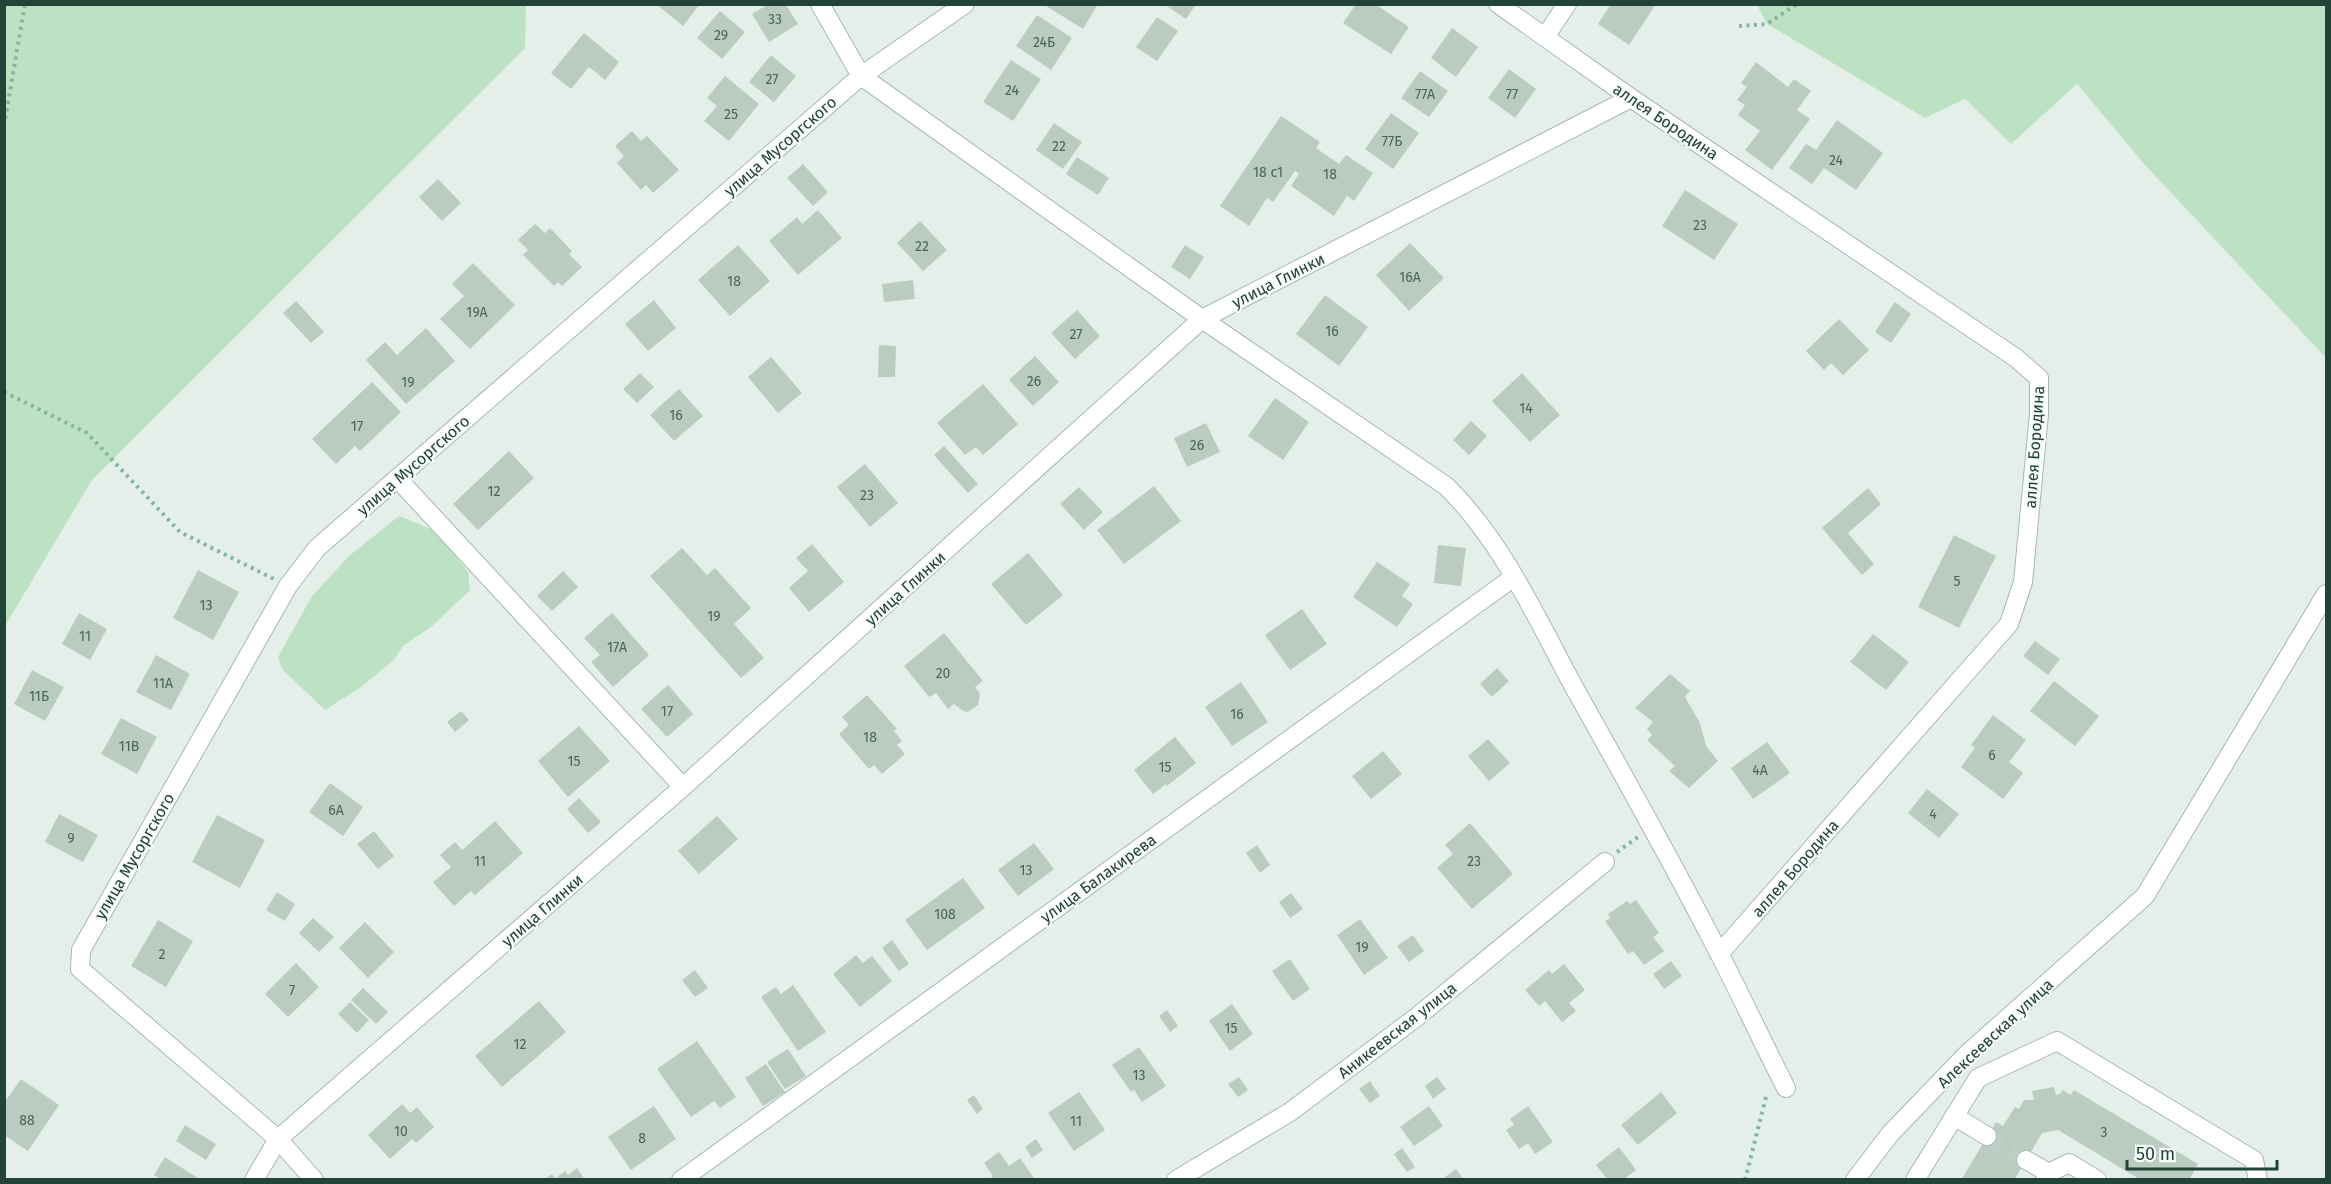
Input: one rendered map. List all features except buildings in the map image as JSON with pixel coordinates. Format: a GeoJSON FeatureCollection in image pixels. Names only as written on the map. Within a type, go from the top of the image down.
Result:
{"type":"FeatureCollection","features":[{"type":"Feature","properties":{"kind":"street"},"geometry":{"type":"LineString","coordinates":[[820,4],[861,76],[1202,319],[1446,486],[1467,506],[1486,531],[1514,577],[1652,827],[1719,954],[1777,1088]]}},
{"type":"Feature","properties":{"kind":"street","name":"улица Мусоргского"},"geometry":{"type":"LineString","coordinates":[[278,1138],[80,969],[81,950],[288,586],[317,548],[861,76],[965,4]]}},
{"type":"Feature","properties":{"kind":"street","name":"аллея Бородина"},"geometry":{"type":"LineString","coordinates":[[1498,4],[1631,98],[2016,358],[2039,378],[2039,414],[2023,582],[2009,624],[1719,954]]}},
{"type":"Feature","properties":{"kind":"street"},"geometry":{"type":"LineString","coordinates":[[1545,37],[1567,4]]}},
{"type":"Feature","properties":{"kind":"street","name":"улица Глинки"},"geometry":{"type":"LineString","coordinates":[[254,1179],[278,1138],[683,787],[1202,319],[1631,98]]}},
{"type":"Feature","properties":{"kind":"street"},"geometry":{"type":"LineString","coordinates":[[397,478],[683,787]]}},
{"type":"Feature","properties":{"kind":"street","name":"улица Балакирева"},"geometry":{"type":"LineString","coordinates":[[681,1179],[1514,577]]}},
{"type":"Feature","properties":{"kind":"street","name":"Алексеевская улица"},"geometry":{"type":"LineString","coordinates":[[1855,1179],[1890,1134],[1968,1054],[2145,896],[2326,594]]}},
{"type":"Feature","properties":{"kind":"street","name":"Аникеевская улица"},"geometry":{"type":"LineString","coordinates":[[1176,1179],[1290,1112],[1418,1016],[1605,862]]}},
{"type":"Feature","properties":{"kind":"street"},"geometry":{"type":"LineString","coordinates":[[1915,1179],[1978,1078],[2057,1041],[2254,1160],[2258,1179]]}},
{"type":"Feature","properties":{"kind":"street"},"geometry":{"type":"LineString","coordinates":[[1954,1116],[1987,1136]]}},
{"type":"Feature","properties":{"kind":"street"},"geometry":{"type":"LineString","coordinates":[[278,1138],[314,1179]]}},
{"type":"Feature","properties":{"kind":"street"},"geometry":{"type":"LineString","coordinates":[[2026,1160],[2047,1176],[2069,1163],[2097,1179]]}},
{"type":"Feature","properties":{"kind":"path"},"geometry":{"type":"LineString","coordinates":[[4,126],[24,4]]}},
{"type":"Feature","properties":{"kind":"path"},"geometry":{"type":"LineString","coordinates":[[1739,26],[1767,24],[1797,4]]}},
{"type":"Feature","properties":{"kind":"path"},"geometry":{"type":"LineString","coordinates":[[4,392],[87,433],[180,532],[288,586]]}},
{"type":"Feature","properties":{"kind":"path"},"geometry":{"type":"LineString","coordinates":[[1605,862],[1652,827]]}},
{"type":"Feature","properties":{"kind":"path"},"geometry":{"type":"LineString","coordinates":[[1745,1179],[1767,1099],[1777,1088]]}},
{"type":"Feature","properties":{"kind":"green space"},"geometry":{"type":"Polygon","coordinates":[[[5,4],[526,5],[525,48],[92,480],[5,626],[5,4]]]}},
{"type":"Feature","properties":{"kind":"green space"},"geometry":{"type":"Polygon","coordinates":[[[1757,5],[2326,5],[2326,358],[2145,165],[2077,84],[2011,144],[1965,99],[1925,118],[1767,24],[1757,5]]]}},
{"type":"Feature","properties":{"kind":"green space"},"geometry":{"type":"Polygon","coordinates":[[[399,516],[436,531],[468,572],[470,590],[432,626],[403,646],[394,660],[361,687],[325,710],[282,669],[278,657],[312,596],[349,556],[399,516]]]}},
{"type":"Feature","properties":{"kind":"tunnel"},"geometry":{"type":"LineString","coordinates":[[1987,1136],[2026,1160]]}}]}
